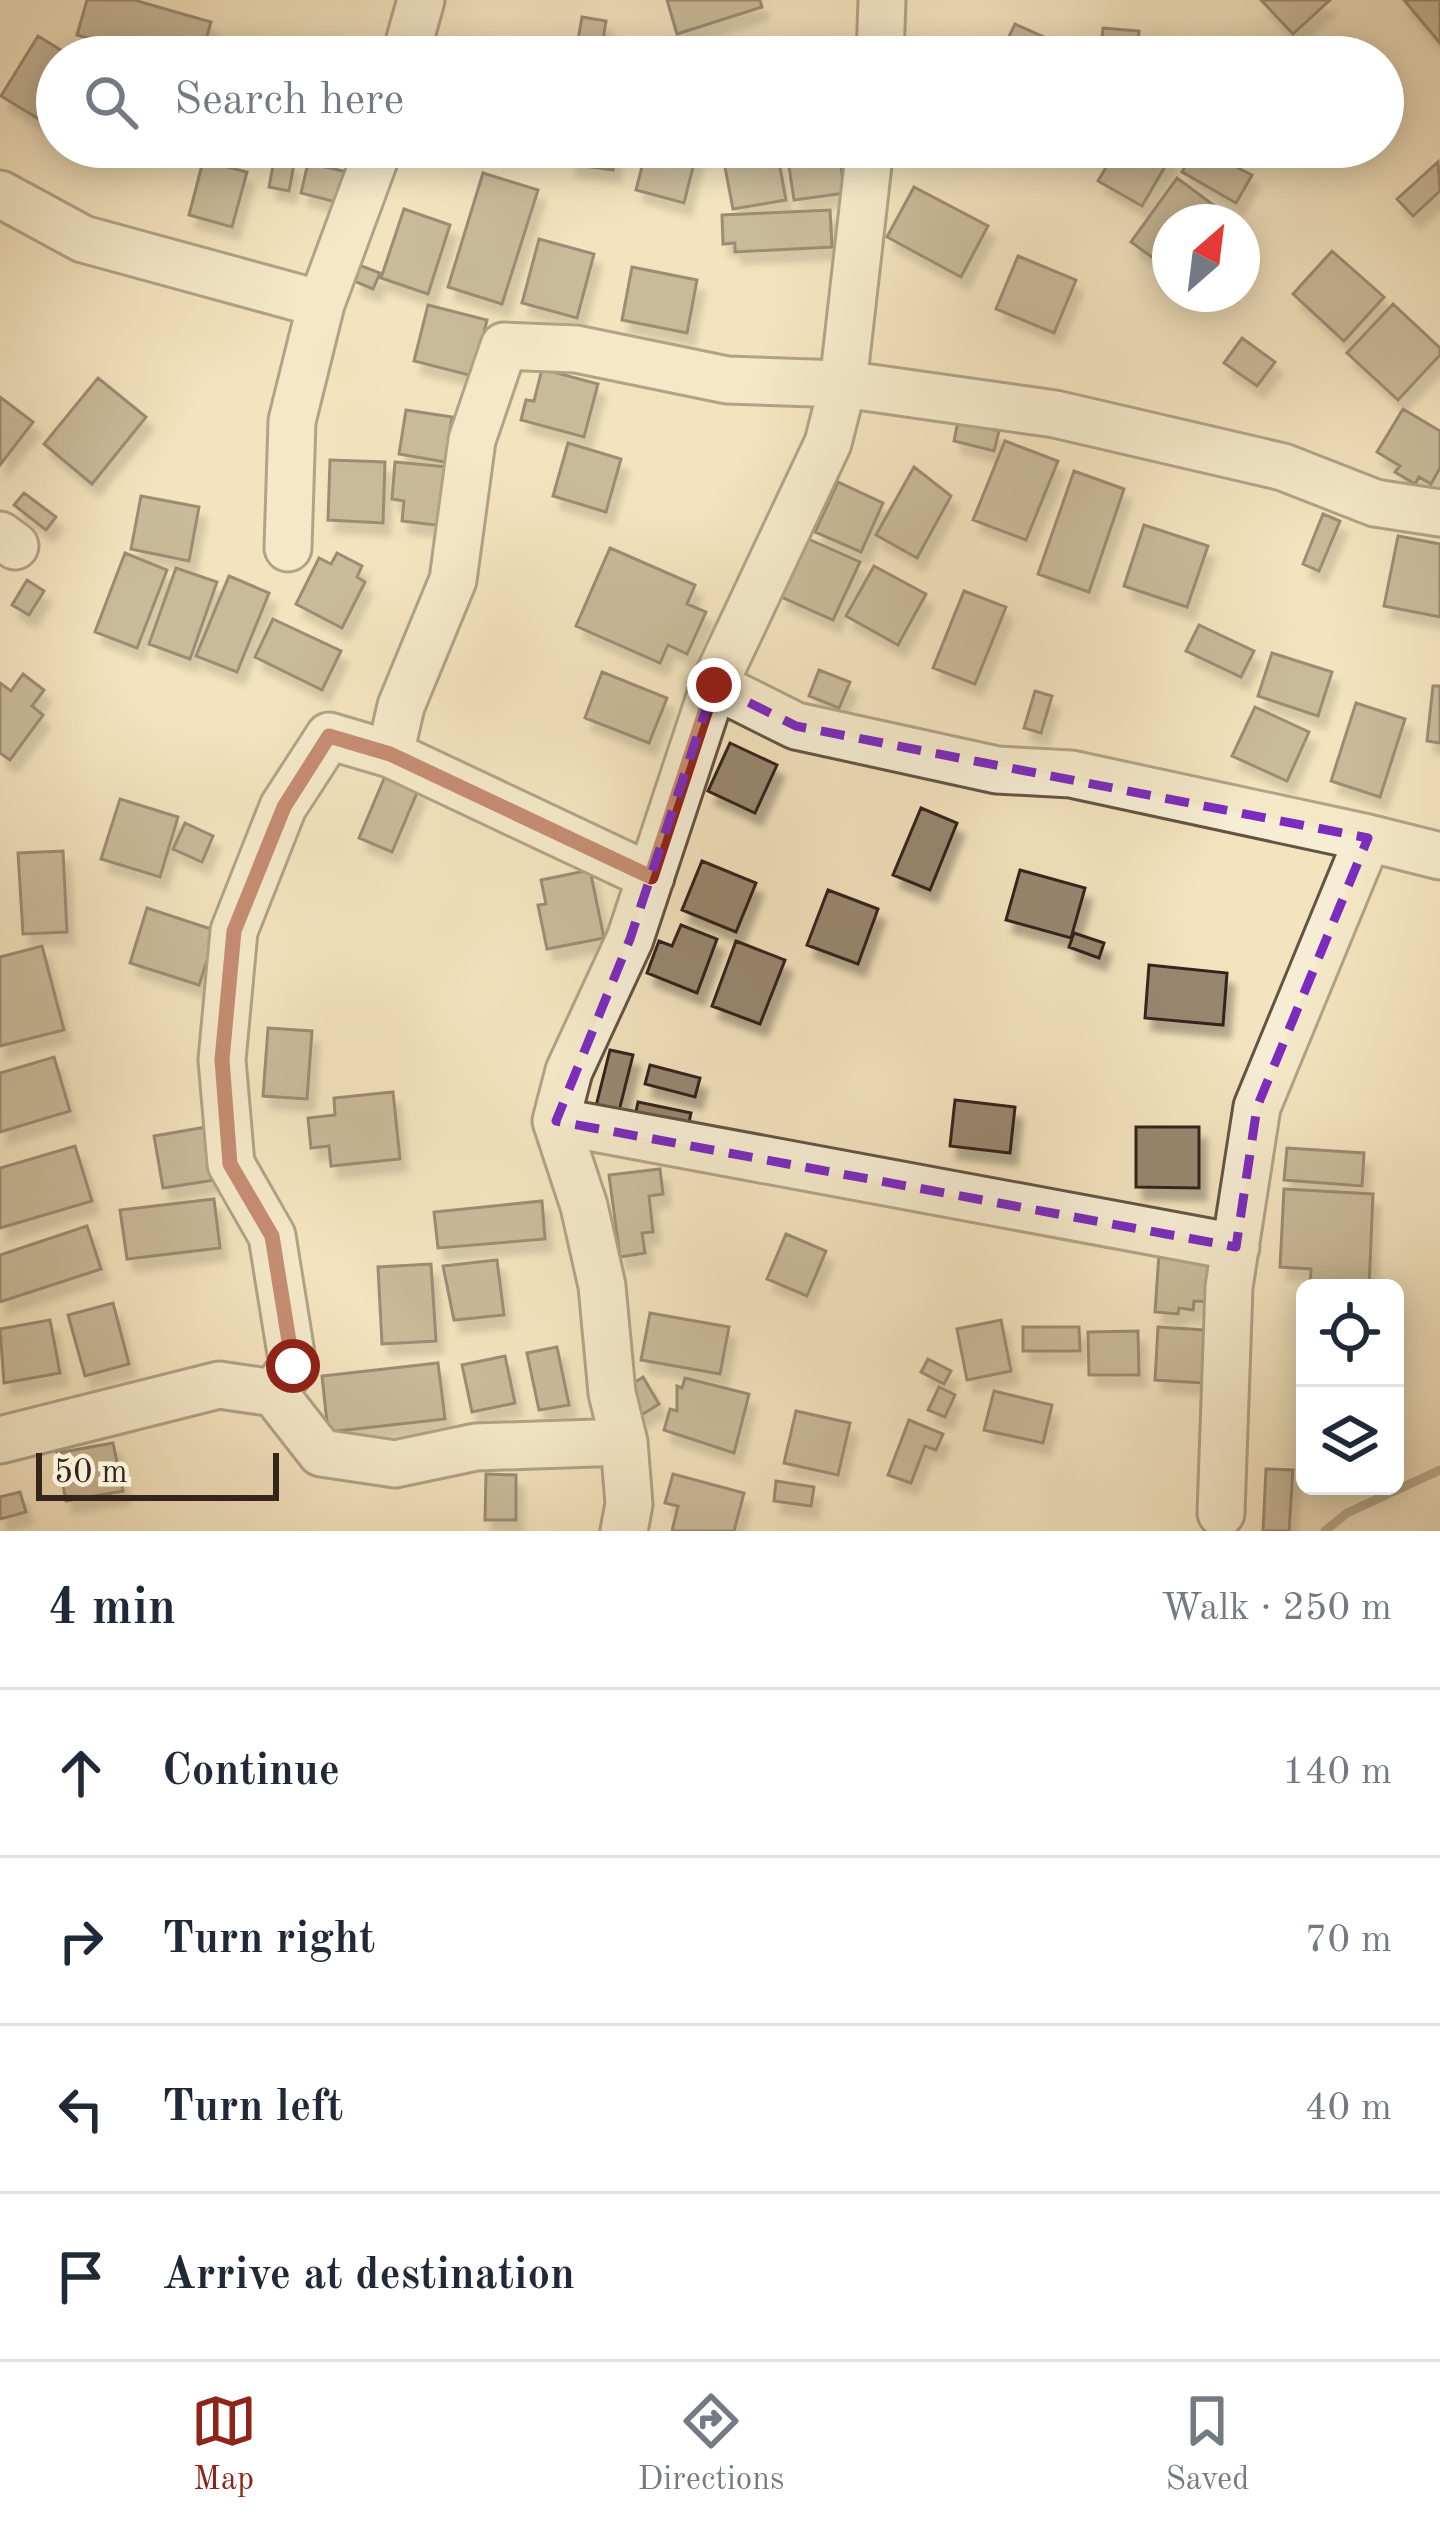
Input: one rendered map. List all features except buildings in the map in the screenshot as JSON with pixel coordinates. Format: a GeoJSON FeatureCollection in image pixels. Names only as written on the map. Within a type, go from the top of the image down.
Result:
{"type":"FeatureCollection","features":[{"type":"Feature","properties":{"kind":"street"},"geometry":{"type":"LineString","coordinates":[[412,36],[421,0]]}},
{"type":"Feature","properties":{"kind":"street"},"geometry":{"type":"LineString","coordinates":[[881,36],[882,0]]}},
{"type":"Feature","properties":{"kind":"street"},"geometry":{"type":"LineString","coordinates":[[288,548],[292,421],[321,304],[371,168]]}},
{"type":"Feature","properties":{"kind":"street"},"geometry":{"type":"LineString","coordinates":[[624,1531],[629,1504],[624,1442],[612,1393],[591,1232],[556,1120],[569,1071],[630,939],[714,685],[828,442],[844,384],[868,168]]}},
{"type":"Feature","properties":{"kind":"street"},"geometry":{"type":"LineString","coordinates":[[0,194],[83,239],[321,304]]}},
{"type":"Feature","properties":{"kind":"street"},"geometry":{"type":"LineString","coordinates":[[390,754],[401,706],[453,580],[472,440],[504,346],[576,349],[728,380],[844,384],[1054,414],[1282,466],[1376,503],[1440,512]]}},
{"type":"Feature","properties":{"kind":"street"},"geometry":{"type":"LineString","coordinates":[[714,685],[796,726],[997,770],[1071,774],[1440,856]]}},
{"type":"Feature","properties":{"kind":"street"},"geometry":{"type":"LineString","coordinates":[[274,1393],[293,1366],[272,1236],[230,1164],[222,1060],[234,931],[284,807],[329,736],[390,754],[651,877]]}},
{"type":"Feature","properties":{"kind":"street"},"geometry":{"type":"LineString","coordinates":[[1221,1513],[1236,1247],[1257,1107],[1368,838]]}},
{"type":"Feature","properties":{"kind":"street"},"geometry":{"type":"LineString","coordinates":[[556,1120],[1236,1247]]}},
{"type":"Feature","properties":{"kind":"street"},"geometry":{"type":"LineString","coordinates":[[0,1440],[219,1384],[274,1393],[321,1454],[395,1464],[476,1447],[624,1442]]}},
{"type":"Feature","properties":{"kind":"highlighted area"},"geometry":{"type":"Polygon","coordinates":[[[714,685],[796,726],[1368,838],[1257,1107],[1236,1247],[556,1121],[630,939],[714,685]]]}},
{"type":"Feature","properties":{"kind":"waterway"},"geometry":{"type":"LineString","coordinates":[[1325,1531],[1347,1513],[1440,1470]]}},
{"type":"Feature","properties":{"kind":"route"},"geometry":{"type":"LineString","coordinates":[[293,1366],[272,1236],[230,1164],[222,1060],[234,931],[284,807],[329,736],[390,754],[651,877],[714,685]]}}]}
